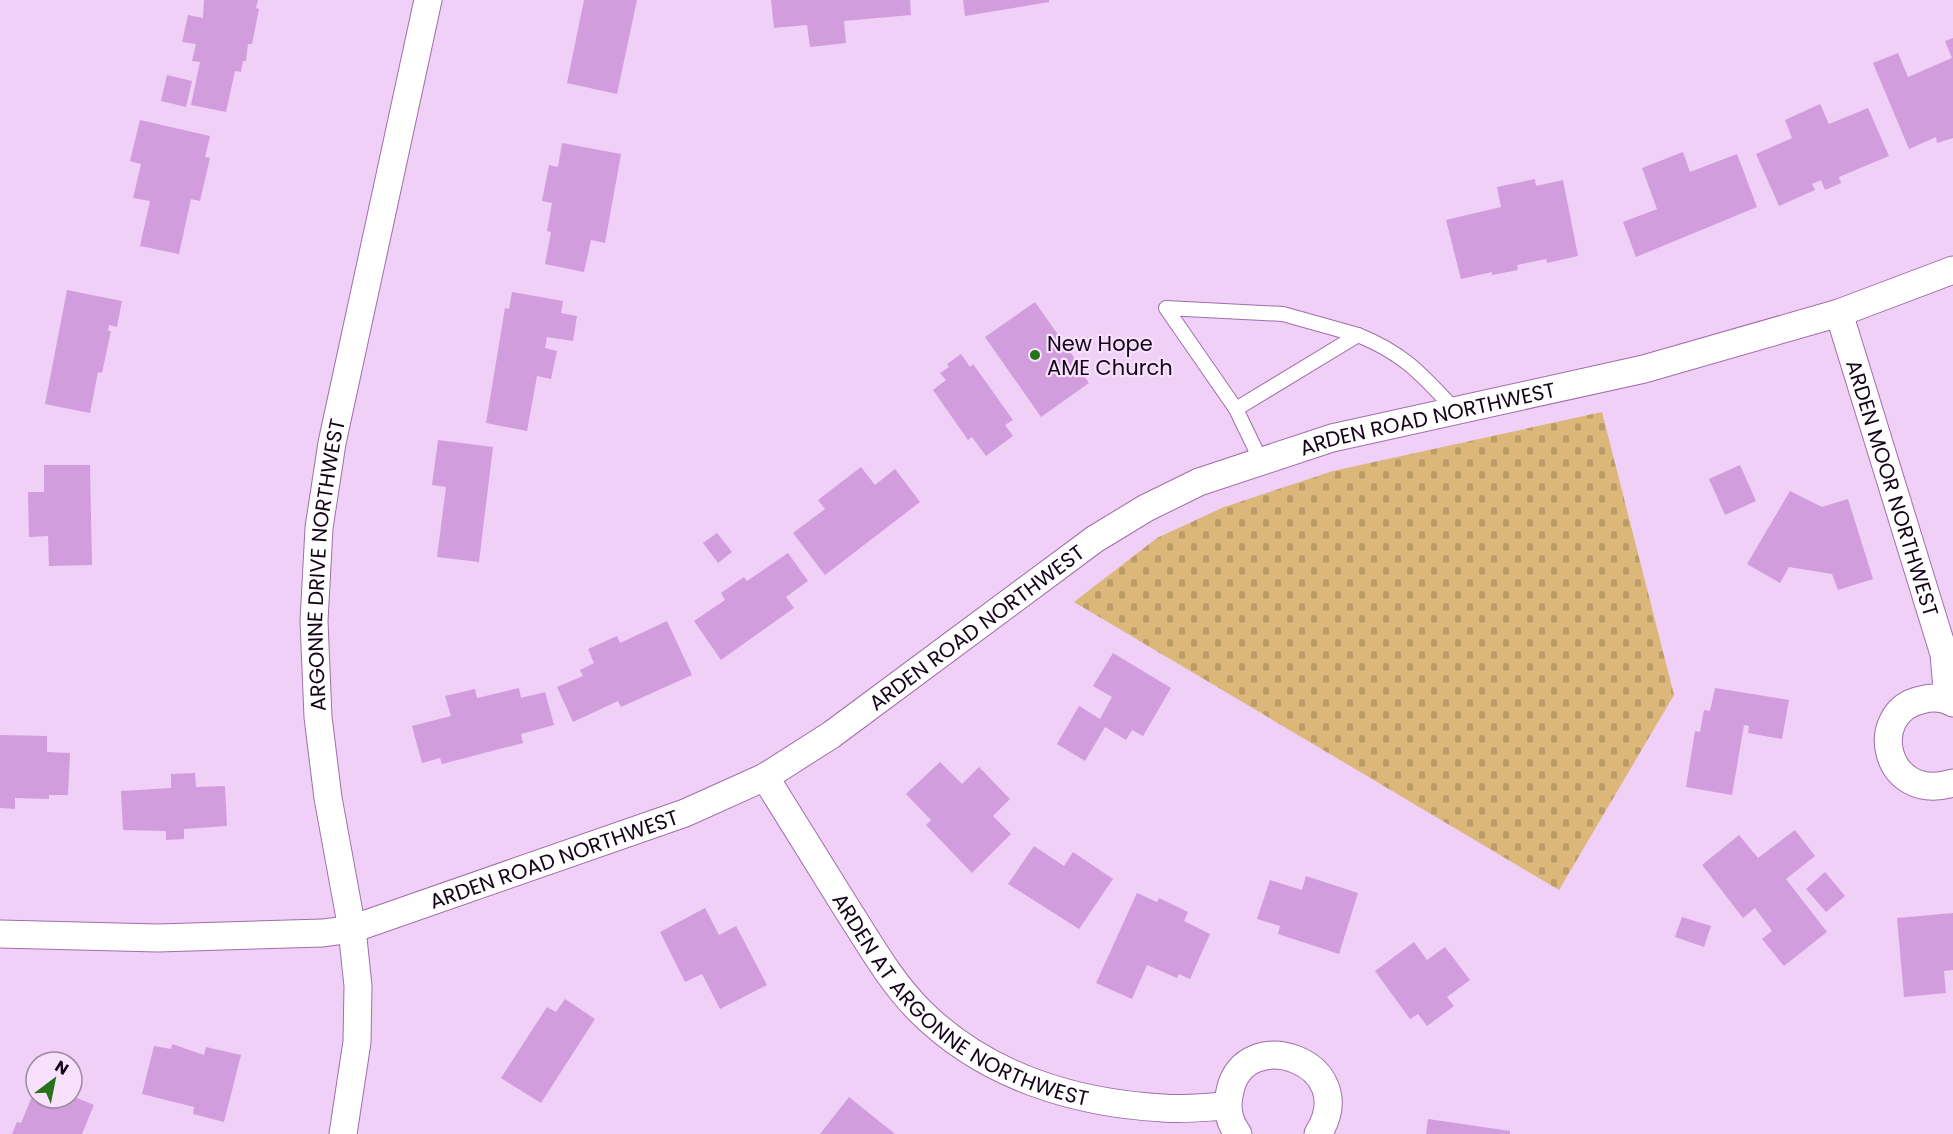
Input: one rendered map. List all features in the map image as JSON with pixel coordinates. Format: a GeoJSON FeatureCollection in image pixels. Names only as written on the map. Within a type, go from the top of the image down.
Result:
{"type":"FeatureCollection","features":[{"type":"Feature","properties":{"kind":"street","name":"ARGONNE DRIVE NORTHWEST"},"geometry":{"type":"LineString","coordinates":[[343,1134],[357,1042],[358,986],[352,929],[327,798],[318,717],[314,621],[320,528],[332,443],[428,0]]}},
{"type":"Feature","properties":{"kind":"street","name":"ARDEN ROAD NORTHWEST"},"geometry":{"type":"LineString","coordinates":[[0,934],[158,938],[323,933],[352,929],[685,813],[765,777],[831,735],[1095,539],[1146,508],[1199,482],[1332,438],[1644,369],[1839,313],[1953,270]]}},
{"type":"Feature","properties":{"kind":"street","name":"ARDEN MOOR NORTHWEST"},"geometry":{"type":"LineString","coordinates":[[1839,313],[1944,654],[1951,701],[1931,697],[1914,701],[1900,712],[1891,727],[1888,745],[1892,761],[1902,776],[1918,785],[1935,788],[1953,783]]}},
{"type":"Feature","properties":{"kind":"street","name":"ARDEN AT ARGONNE NORTHWEST"},"geometry":{"type":"LineString","coordinates":[[765,777],[888,974],[920,1011],[952,1039],[1003,1071],[1059,1092],[1096,1100],[1165,1108],[1227,1106]]}},
{"type":"Feature","properties":{"kind":"street"},"geometry":{"type":"LineString","coordinates":[[1238,1134],[1232,1125],[1227,1106],[1230,1086],[1241,1069],[1257,1058],[1277,1054],[1296,1058],[1313,1068],[1324,1084],[1329,1104],[1325,1123],[1318,1134]]}},
{"type":"Feature","properties":{"kind":"lane"},"geometry":{"type":"LineString","coordinates":[[1261,461],[1236,409],[1166,308],[1283,315],[1358,335],[1380,344],[1412,364],[1455,410]]}},
{"type":"Feature","properties":{"kind":"lane"},"geometry":{"type":"LineString","coordinates":[[1236,409],[1358,335]]}},
{"type":"Feature","properties":{"kind":"green space"},"geometry":{"type":"Polygon","coordinates":[[[1602,412],[1674,695],[1559,890],[1074,602],[1157,538],[1224,507],[1333,471],[1602,412]]]}},
{"type":"Feature","properties":{"kind":"building"},"geometry":{"type":"Polygon","coordinates":[[[204,0],[258,0],[256,8],[259,9],[252,44],[248,44],[246,61],[243,61],[241,72],[235,71],[226,112],[191,105],[200,62],[192,61],[196,44],[182,42],[188,15],[203,18],[204,0]]]}},
{"type":"Feature","properties":{"kind":"building"},"geometry":{"type":"Polygon","coordinates":[[[584,0],[637,0],[617,94],[567,83],[584,0]]]}},
{"type":"Feature","properties":{"kind":"building"},"geometry":{"type":"Polygon","coordinates":[[[771,0],[910,0],[911,15],[844,21],[846,43],[810,47],[807,25],[774,28],[771,0]]]}},
{"type":"Feature","properties":{"kind":"building"},"geometry":{"type":"Polygon","coordinates":[[[963,0],[1049,0],[1049,2],[965,16],[963,0]]]}},
{"type":"Feature","properties":{"kind":"building"},"geometry":{"type":"Polygon","coordinates":[[[1953,38],[1953,138],[1937,143],[1936,137],[1909,149],[1873,63],[1898,53],[1908,77],[1952,58],[1945,41],[1953,38]]]}},
{"type":"Feature","properties":{"kind":"building"},"geometry":{"type":"Polygon","coordinates":[[[167,75],[192,81],[186,107],[161,101],[167,75]]]}},
{"type":"Feature","properties":{"kind":"building"},"geometry":{"type":"Polygon","coordinates":[[[1820,104],[1829,124],[1868,108],[1889,156],[1839,177],[1841,183],[1825,190],[1821,180],[1812,184],[1815,190],[1779,206],[1756,154],[1792,138],[1785,120],[1820,104]]]}},
{"type":"Feature","properties":{"kind":"building"},"geometry":{"type":"Polygon","coordinates":[[[140,120],[210,136],[205,157],[210,158],[200,201],[191,199],[179,254],[140,246],[150,201],[133,198],[141,164],[130,161],[140,120]]]}},
{"type":"Feature","properties":{"kind":"building"},"geometry":{"type":"Polygon","coordinates":[[[562,143],[621,154],[605,243],[591,240],[584,272],[545,264],[551,232],[547,231],[552,203],[542,201],[549,165],[558,167],[562,143]]]}},
{"type":"Feature","properties":{"kind":"building"},"geometry":{"type":"Polygon","coordinates":[[[1683,152],[1690,172],[1737,154],[1757,207],[1636,257],[1623,222],[1657,209],[1642,168],[1683,152]]]}},
{"type":"Feature","properties":{"kind":"building"},"geometry":{"type":"Polygon","coordinates":[[[1535,179],[1536,186],[1563,180],[1578,256],[1547,263],[1546,259],[1517,265],[1518,270],[1492,275],[1492,272],[1461,279],[1446,220],[1501,207],[1497,187],[1535,179]]]}},
{"type":"Feature","properties":{"kind":"building"},"geometry":{"type":"Polygon","coordinates":[[[67,290],[122,301],[117,327],[109,325],[108,331],[111,331],[102,373],[98,372],[90,413],[45,404],[67,290]]]}},
{"type":"Feature","properties":{"kind":"building"},"geometry":{"type":"Polygon","coordinates":[[[512,292],[563,301],[561,313],[577,316],[573,341],[547,337],[545,348],[557,351],[551,379],[537,376],[527,431],[486,423],[505,308],[509,309],[512,292]]]}},
{"type":"Feature","properties":{"kind":"building","name":"New Hope AME Church"},"geometry":{"type":"Polygon","coordinates":[[[1035,302],[1085,373],[1083,375],[1089,383],[1041,417],[985,337],[1035,302]]]}},
{"type":"Feature","properties":{"kind":"building"},"geometry":{"type":"Polygon","coordinates":[[[961,354],[970,367],[973,364],[1013,420],[1005,425],[1013,436],[986,456],[972,437],[968,440],[933,390],[946,380],[940,373],[949,367],[947,364],[961,354]]]}},
{"type":"Feature","properties":{"kind":"building"},"geometry":{"type":"Polygon","coordinates":[[[438,440],[493,447],[479,562],[437,557],[446,487],[432,485],[438,440]]]}},
{"type":"Feature","properties":{"kind":"building"},"geometry":{"type":"Polygon","coordinates":[[[44,465],[90,465],[92,565],[49,566],[48,536],[29,537],[28,492],[44,492],[44,465]]]}},
{"type":"Feature","properties":{"kind":"building"},"geometry":{"type":"Polygon","coordinates":[[[1740,465],[1756,501],[1725,515],[1709,479],[1740,465]]]}},
{"type":"Feature","properties":{"kind":"building"},"geometry":{"type":"Polygon","coordinates":[[[861,467],[875,485],[895,469],[920,502],[825,575],[793,533],[825,509],[818,500],[861,467]]]}},
{"type":"Feature","properties":{"kind":"building"},"geometry":{"type":"Polygon","coordinates":[[[1790,491],[1822,507],[1848,499],[1873,579],[1838,590],[1832,574],[1789,567],[1780,583],[1747,564],[1790,491]]]}},
{"type":"Feature","properties":{"kind":"building"},"geometry":{"type":"Polygon","coordinates":[[[717,533],[732,552],[718,563],[703,543],[717,533]]]}},
{"type":"Feature","properties":{"kind":"building"},"geometry":{"type":"Polygon","coordinates":[[[788,553],[808,581],[786,597],[794,608],[721,660],[694,621],[725,600],[721,593],[744,577],[747,581],[788,553]]]}},
{"type":"Feature","properties":{"kind":"building"},"geometry":{"type":"Polygon","coordinates":[[[667,621],[692,675],[621,707],[618,701],[573,722],[557,687],[583,676],[580,670],[594,663],[588,649],[617,636],[620,643],[667,621]]]}},
{"type":"Feature","properties":{"kind":"building"},"geometry":{"type":"Polygon","coordinates":[[[1113,653],[1171,688],[1143,736],[1132,730],[1126,740],[1105,727],[1085,761],[1057,744],[1079,706],[1100,719],[1112,697],[1093,686],[1113,653]]]}},
{"type":"Feature","properties":{"kind":"building"},"geometry":{"type":"Polygon","coordinates":[[[519,688],[521,698],[545,692],[554,725],[521,734],[523,743],[442,764],[440,758],[422,763],[412,726],[451,716],[445,696],[475,689],[477,698],[519,688]]]}},
{"type":"Feature","properties":{"kind":"building"},"geometry":{"type":"Polygon","coordinates":[[[1715,688],[1789,700],[1782,739],[1748,733],[1749,726],[1744,725],[1732,795],[1686,787],[1695,731],[1700,732],[1704,710],[1710,711],[1715,688]]]}},
{"type":"Feature","properties":{"kind":"building"},"geometry":{"type":"Polygon","coordinates":[[[0,735],[47,736],[47,752],[70,753],[68,795],[49,795],[49,799],[15,798],[15,809],[0,808],[0,735]]]}},
{"type":"Feature","properties":{"kind":"building"},"geometry":{"type":"Polygon","coordinates":[[[940,762],[962,784],[979,767],[1010,799],[993,816],[1011,834],[972,873],[926,825],[931,820],[906,794],[940,762]]]}},
{"type":"Feature","properties":{"kind":"building"},"geometry":{"type":"Polygon","coordinates":[[[195,773],[196,787],[225,786],[227,826],[184,829],[184,839],[166,840],[166,831],[123,830],[121,791],[171,788],[171,774],[195,773]]]}},
{"type":"Feature","properties":{"kind":"building"},"geometry":{"type":"Polygon","coordinates":[[[1795,830],[1815,856],[1786,879],[1827,932],[1784,966],[1762,939],[1772,931],[1755,908],[1743,918],[1702,865],[1739,835],[1758,858],[1795,830]]]}},
{"type":"Feature","properties":{"kind":"building"},"geometry":{"type":"Polygon","coordinates":[[[1034,846],[1064,866],[1073,852],[1113,879],[1079,929],[1008,884],[1034,846]]]}},
{"type":"Feature","properties":{"kind":"building"},"geometry":{"type":"Polygon","coordinates":[[[1825,872],[1845,896],[1826,912],[1806,889],[1825,872]]]}},
{"type":"Feature","properties":{"kind":"building"},"geometry":{"type":"Polygon","coordinates":[[[1306,876],[1358,893],[1339,954],[1278,934],[1280,926],[1257,919],[1270,880],[1302,890],[1306,876]]]}},
{"type":"Feature","properties":{"kind":"building"},"geometry":{"type":"Polygon","coordinates":[[[1137,893],[1157,902],[1159,898],[1188,912],[1184,921],[1210,934],[1190,979],[1179,974],[1177,978],[1147,965],[1132,999],[1096,983],[1137,893]]]}},
{"type":"Feature","properties":{"kind":"building"},"geometry":{"type":"Polygon","coordinates":[[[705,908],[719,935],[736,926],[767,985],[720,1009],[702,974],[685,982],[660,932],[705,908]]]}},
{"type":"Feature","properties":{"kind":"building"},"geometry":{"type":"Polygon","coordinates":[[[1953,913],[1953,970],[1944,971],[1946,993],[1904,997],[1897,918],[1953,913]]]}},
{"type":"Feature","properties":{"kind":"building"},"geometry":{"type":"Polygon","coordinates":[[[1682,917],[1711,926],[1704,947],[1675,937],[1682,917]]]}},
{"type":"Feature","properties":{"kind":"building"},"geometry":{"type":"Polygon","coordinates":[[[1414,942],[1427,960],[1445,947],[1470,980],[1447,997],[1454,1006],[1427,1026],[1418,1014],[1410,1019],[1375,971],[1414,942]]]}},
{"type":"Feature","properties":{"kind":"building"},"geometry":{"type":"Polygon","coordinates":[[[565,999],[595,1019],[541,1103],[501,1078],[547,1007],[556,1012],[565,999]]]}},
{"type":"Feature","properties":{"kind":"building"},"geometry":{"type":"Polygon","coordinates":[[[172,1044],[204,1055],[206,1047],[241,1055],[224,1122],[193,1114],[194,1107],[142,1094],[154,1046],[171,1049],[172,1044]]]}},
{"type":"Feature","properties":{"kind":"building"},"geometry":{"type":"Polygon","coordinates":[[[849,1097],[895,1134],[820,1134],[849,1097]]]}},
{"type":"Feature","properties":{"kind":"building"},"geometry":{"type":"Polygon","coordinates":[[[84,1101],[94,1105],[82,1134],[12,1134],[17,1122],[21,1123],[26,1110],[84,1110],[84,1101]]]}},
{"type":"Feature","properties":{"kind":"building"},"geometry":{"type":"Polygon","coordinates":[[[1428,1119],[1510,1131],[1510,1134],[1426,1134],[1428,1119]]]}},
{"type":"Feature","properties":{"kind":"place","name":"New Hope AME Church"},"geometry":{"type":"Point","coordinates":[1035,355]}}]}
